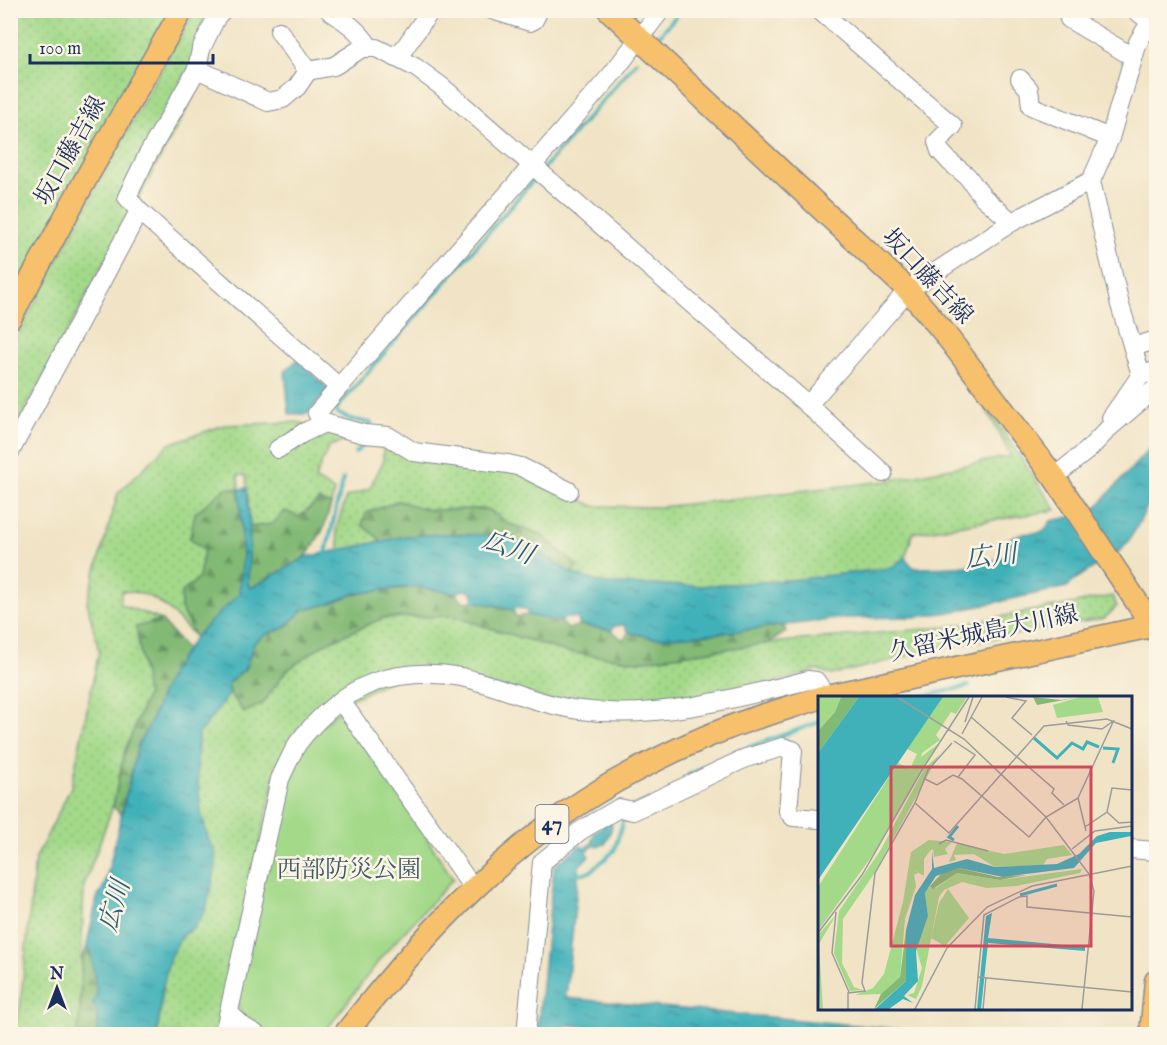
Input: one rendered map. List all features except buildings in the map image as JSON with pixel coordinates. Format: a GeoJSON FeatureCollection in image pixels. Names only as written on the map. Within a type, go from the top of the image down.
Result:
{"type":"FeatureCollection","features":[{"type":"Feature","properties":{"kind":"main road","name":"坂口藤吉線"},"geometry":{"type":"LineString","coordinates":[[10,318],[182,10]]}},
{"type":"Feature","properties":{"kind":"main road","name":"坂口藤吉線"},"geometry":{"type":"LineString","coordinates":[[609,10],[908,290],[942,330],[1056,480],[1140,607],[1156,627]]}},
{"type":"Feature","properties":{"kind":"main road","name":"久留米城島大川線"},"geometry":{"type":"LineString","coordinates":[[827,696],[1156,627]]}},
{"type":"Feature","properties":{"kind":"main road","name":"久留米城島大川線"},"geometry":{"type":"LineString","coordinates":[[345,1035],[387,981],[472,888],[563,815],[628,774],[728,728],[818,698]]}},
{"type":"Feature","properties":{"kind":"main road"},"geometry":{"type":"LineString","coordinates":[[1151,1035],[1156,981]]}},
{"type":"Feature","properties":{"kind":"street"},"geometry":{"type":"LineString","coordinates":[[223,10],[217,16],[201,49],[197,69],[147,156],[127,197],[139,211],[339,387]]}},
{"type":"Feature","properties":{"kind":"street"},"geometry":{"type":"LineString","coordinates":[[329,10],[356,31],[370,48]]}},
{"type":"Feature","properties":{"kind":"street"},"geometry":{"type":"LineString","coordinates":[[393,56],[403,50],[431,10]]}},
{"type":"Feature","properties":{"kind":"street"},"geometry":{"type":"LineString","coordinates":[[492,10],[530,22],[534,20],[539,10]]}},
{"type":"Feature","properties":{"kind":"street"},"geometry":{"type":"LineString","coordinates":[[324,423],[317,413],[538,170],[661,10]]}},
{"type":"Feature","properties":{"kind":"street"},"geometry":{"type":"LineString","coordinates":[[819,10],[953,126],[937,142],[940,151],[967,176],[983,197],[1012,222]]}},
{"type":"Feature","properties":{"kind":"street"},"geometry":{"type":"LineString","coordinates":[[1109,428],[1112,414],[1149,373],[1133,347],[1120,305],[1092,181],[1110,138],[1147,15]]}},
{"type":"Feature","properties":{"kind":"street"},"geometry":{"type":"LineString","coordinates":[[1069,19],[1133,57]]}},
{"type":"Feature","properties":{"kind":"street"},"geometry":{"type":"LineString","coordinates":[[279,31],[308,70]]}},
{"type":"Feature","properties":{"kind":"street"},"geometry":{"type":"LineString","coordinates":[[197,69],[268,102],[283,99],[297,87],[308,70],[334,66],[362,48],[376,48],[415,66],[436,81],[883,472]]}},
{"type":"Feature","properties":{"kind":"street"},"geometry":{"type":"LineString","coordinates":[[1020,79],[1029,89],[1031,106],[1110,138]]}},
{"type":"Feature","properties":{"kind":"street"},"geometry":{"type":"LineString","coordinates":[[808,405],[908,290],[1012,222],[1092,181]]}},
{"type":"Feature","properties":{"kind":"street"},"geometry":{"type":"LineString","coordinates":[[10,452],[139,211]]}},
{"type":"Feature","properties":{"kind":"street"},"geometry":{"type":"LineString","coordinates":[[1133,347],[1156,340]]}},
{"type":"Feature","properties":{"kind":"street"},"geometry":{"type":"LineString","coordinates":[[1056,480],[1109,428],[1156,388]]}},
{"type":"Feature","properties":{"kind":"street"},"geometry":{"type":"LineString","coordinates":[[278,449],[324,423],[369,434],[388,436],[414,452],[521,467],[569,491]]}},
{"type":"Feature","properties":{"kind":"street"},"geometry":{"type":"LineString","coordinates":[[224,1035],[280,779],[297,744],[315,723],[341,701],[363,687],[394,678],[438,674],[462,677],[551,704],[580,710],[639,713],[753,694],[808,680],[816,681],[822,696]]}},
{"type":"Feature","properties":{"kind":"street"},"geometry":{"type":"LineString","coordinates":[[341,701],[472,888]]}},
{"type":"Feature","properties":{"kind":"street"},"geometry":{"type":"LineString","coordinates":[[526,1035],[542,862],[580,831],[619,808],[633,811],[746,758],[783,747],[793,750],[788,811],[793,817],[818,819]]}},
{"type":"Feature","properties":{"kind":"street"},"geometry":{"type":"LineString","coordinates":[[1131,849],[1156,851]]}},
{"type":"Feature","properties":{"kind":"street"},"geometry":{"type":"LineString","coordinates":[[229,1013],[256,1035]]}},
{"type":"Feature","properties":{"kind":"green space"},"geometry":{"type":"Polygon","coordinates":[[[16,10],[172,11],[11,302],[11,18],[16,10]]]}},
{"type":"Feature","properties":{"kind":"green space"},"geometry":{"type":"Polygon","coordinates":[[[195,11],[214,11],[202,80],[11,437],[11,347],[158,74],[195,11]]]}},
{"type":"Feature","properties":{"kind":"green space"},"geometry":{"type":"Polygon","coordinates":[[[978,394],[1056,510],[913,533],[905,558],[890,568],[793,580],[700,586],[605,584],[572,574],[577,566],[540,534],[509,524],[488,509],[429,510],[397,501],[367,513],[362,525],[382,541],[340,551],[336,530],[346,497],[369,489],[383,462],[383,444],[409,458],[512,468],[594,506],[661,507],[886,481],[1011,456],[978,394]]]}},
{"type":"Feature","properties":{"kind":"green space"},"geometry":{"type":"Polygon","coordinates":[[[297,422],[355,439],[329,446],[315,479],[334,491],[331,505],[319,500],[299,517],[285,512],[272,524],[250,527],[246,476],[238,475],[239,489],[226,488],[190,538],[204,550],[199,578],[181,593],[181,609],[195,637],[155,599],[134,592],[122,591],[120,604],[161,620],[137,627],[147,695],[124,754],[113,806],[84,886],[79,1026],[77,1034],[12,1034],[20,1008],[35,860],[71,787],[99,651],[87,602],[118,493],[169,444],[224,425],[297,422]]]}},
{"type":"Feature","properties":{"kind":"green space"},"geometry":{"type":"Polygon","coordinates":[[[226,488],[239,489],[243,555],[239,594],[195,637],[181,609],[181,593],[199,578],[204,550],[190,538],[195,513],[226,488]]]}},
{"type":"Feature","properties":{"kind":"green space"},"geometry":{"type":"Polygon","coordinates":[[[319,500],[331,505],[323,530],[306,557],[251,588],[248,585],[250,527],[272,524],[285,511],[299,517],[319,500]]]}},
{"type":"Feature","properties":{"kind":"green space"},"geometry":{"type":"Polygon","coordinates":[[[398,501],[429,510],[488,509],[509,524],[540,534],[577,566],[572,574],[533,549],[483,535],[407,536],[382,541],[362,525],[366,513],[398,501]]]}},
{"type":"Feature","properties":{"kind":"green space"},"geometry":{"type":"Polygon","coordinates":[[[416,587],[455,593],[464,602],[474,601],[513,610],[516,617],[528,615],[561,622],[568,629],[580,625],[611,630],[623,640],[629,632],[653,638],[723,633],[784,625],[786,632],[769,643],[638,661],[566,652],[452,616],[383,618],[324,644],[286,671],[263,703],[244,713],[230,693],[228,683],[245,669],[254,643],[265,635],[284,628],[303,610],[354,594],[416,587]]]}},
{"type":"Feature","properties":{"kind":"green space"},"geometry":{"type":"Polygon","coordinates":[[[1112,596],[1117,606],[1105,618],[945,647],[832,675],[818,670],[729,696],[637,706],[562,703],[416,668],[312,718],[279,759],[217,1034],[157,1034],[169,961],[182,937],[194,928],[215,850],[209,841],[201,813],[197,771],[198,735],[230,693],[244,712],[263,702],[286,671],[324,644],[383,618],[452,616],[566,652],[638,661],[769,643],[946,627],[1112,596]]]}},
{"type":"Feature","properties":{"kind":"green space"},"geometry":{"type":"Polygon","coordinates":[[[161,620],[187,650],[172,671],[151,722],[138,745],[121,815],[113,806],[124,754],[147,695],[136,627],[161,620]]]}},
{"type":"Feature","properties":{"kind":"green space","name":"西部防災公園"},"geometry":{"type":"Polygon","coordinates":[[[336,712],[342,713],[394,787],[453,879],[384,954],[323,1034],[267,1031],[248,1021],[241,1013],[236,999],[282,790],[303,745],[336,712]]]}},
{"type":"Feature","properties":{"kind":"green space"},"geometry":{"type":"Polygon","coordinates":[[[86,949],[91,952],[97,996],[97,1034],[77,1034],[82,960],[86,949]]]}},
{"type":"Feature","properties":{"kind":"water"},"geometry":{"type":"Polygon","coordinates":[[[297,360],[329,389],[308,414],[289,414],[285,371],[297,360]]]}},
{"type":"Feature","properties":{"kind":"water","name":"広川"},"geometry":{"type":"Polygon","coordinates":[[[1156,441],[1156,484],[1136,529],[1121,550],[1079,576],[1067,587],[951,612],[916,617],[846,618],[702,635],[653,638],[629,632],[624,625],[615,626],[611,630],[580,625],[577,618],[565,618],[561,622],[528,615],[526,609],[513,610],[474,601],[472,592],[465,590],[455,593],[416,587],[399,588],[354,594],[303,610],[284,628],[265,635],[254,643],[245,669],[228,683],[230,693],[198,735],[197,771],[201,813],[209,841],[215,850],[216,867],[206,909],[194,928],[183,934],[170,957],[163,985],[157,1033],[98,1034],[97,1013],[92,1004],[97,996],[91,952],[86,949],[97,898],[105,884],[138,745],[151,722],[162,692],[172,671],[195,637],[239,594],[243,555],[239,489],[247,488],[250,527],[248,585],[251,588],[306,557],[407,536],[443,534],[483,535],[511,539],[533,549],[572,574],[605,584],[700,586],[793,580],[890,568],[905,558],[914,568],[966,566],[994,560],[1011,548],[1008,545],[1008,539],[1023,534],[1042,532],[1051,521],[1096,508],[1156,441]]]}},
{"type":"Feature","properties":{"kind":"water"},"geometry":{"type":"Polygon","coordinates":[[[609,821],[612,823],[611,830],[605,844],[595,845],[587,851],[589,856],[579,866],[566,998],[949,1034],[670,1034],[565,1025],[563,1034],[537,1034],[554,866],[581,845],[584,849],[593,842],[595,832],[609,821]]]}},
{"type":"Feature","properties":{"kind":"waterway"},"geometry":{"type":"LineString","coordinates":[[660,35],[681,10]]}},
{"type":"Feature","properties":{"kind":"waterway"},"geometry":{"type":"LineString","coordinates":[[543,169],[637,61]]}},
{"type":"Feature","properties":{"kind":"waterway"},"geometry":{"type":"LineString","coordinates":[[369,430],[371,423],[350,419],[337,413],[337,408],[536,177]]}},
{"type":"Feature","properties":{"kind":"waterway"},"geometry":{"type":"LineString","coordinates":[[355,453],[368,441]]}},
{"type":"Feature","properties":{"kind":"waterway"},"geometry":{"type":"LineString","coordinates":[[325,557],[343,479]]}},
{"type":"Feature","properties":{"kind":"waterway"},"geometry":{"type":"LineString","coordinates":[[925,696],[969,686]]}},
{"type":"Feature","properties":{"kind":"waterway"},"geometry":{"type":"LineString","coordinates":[[689,775],[736,752],[818,722]]}},
{"type":"Feature","properties":{"kind":"waterway"},"geometry":{"type":"LineString","coordinates":[[578,874],[590,872],[614,851],[624,818]]}}]}
